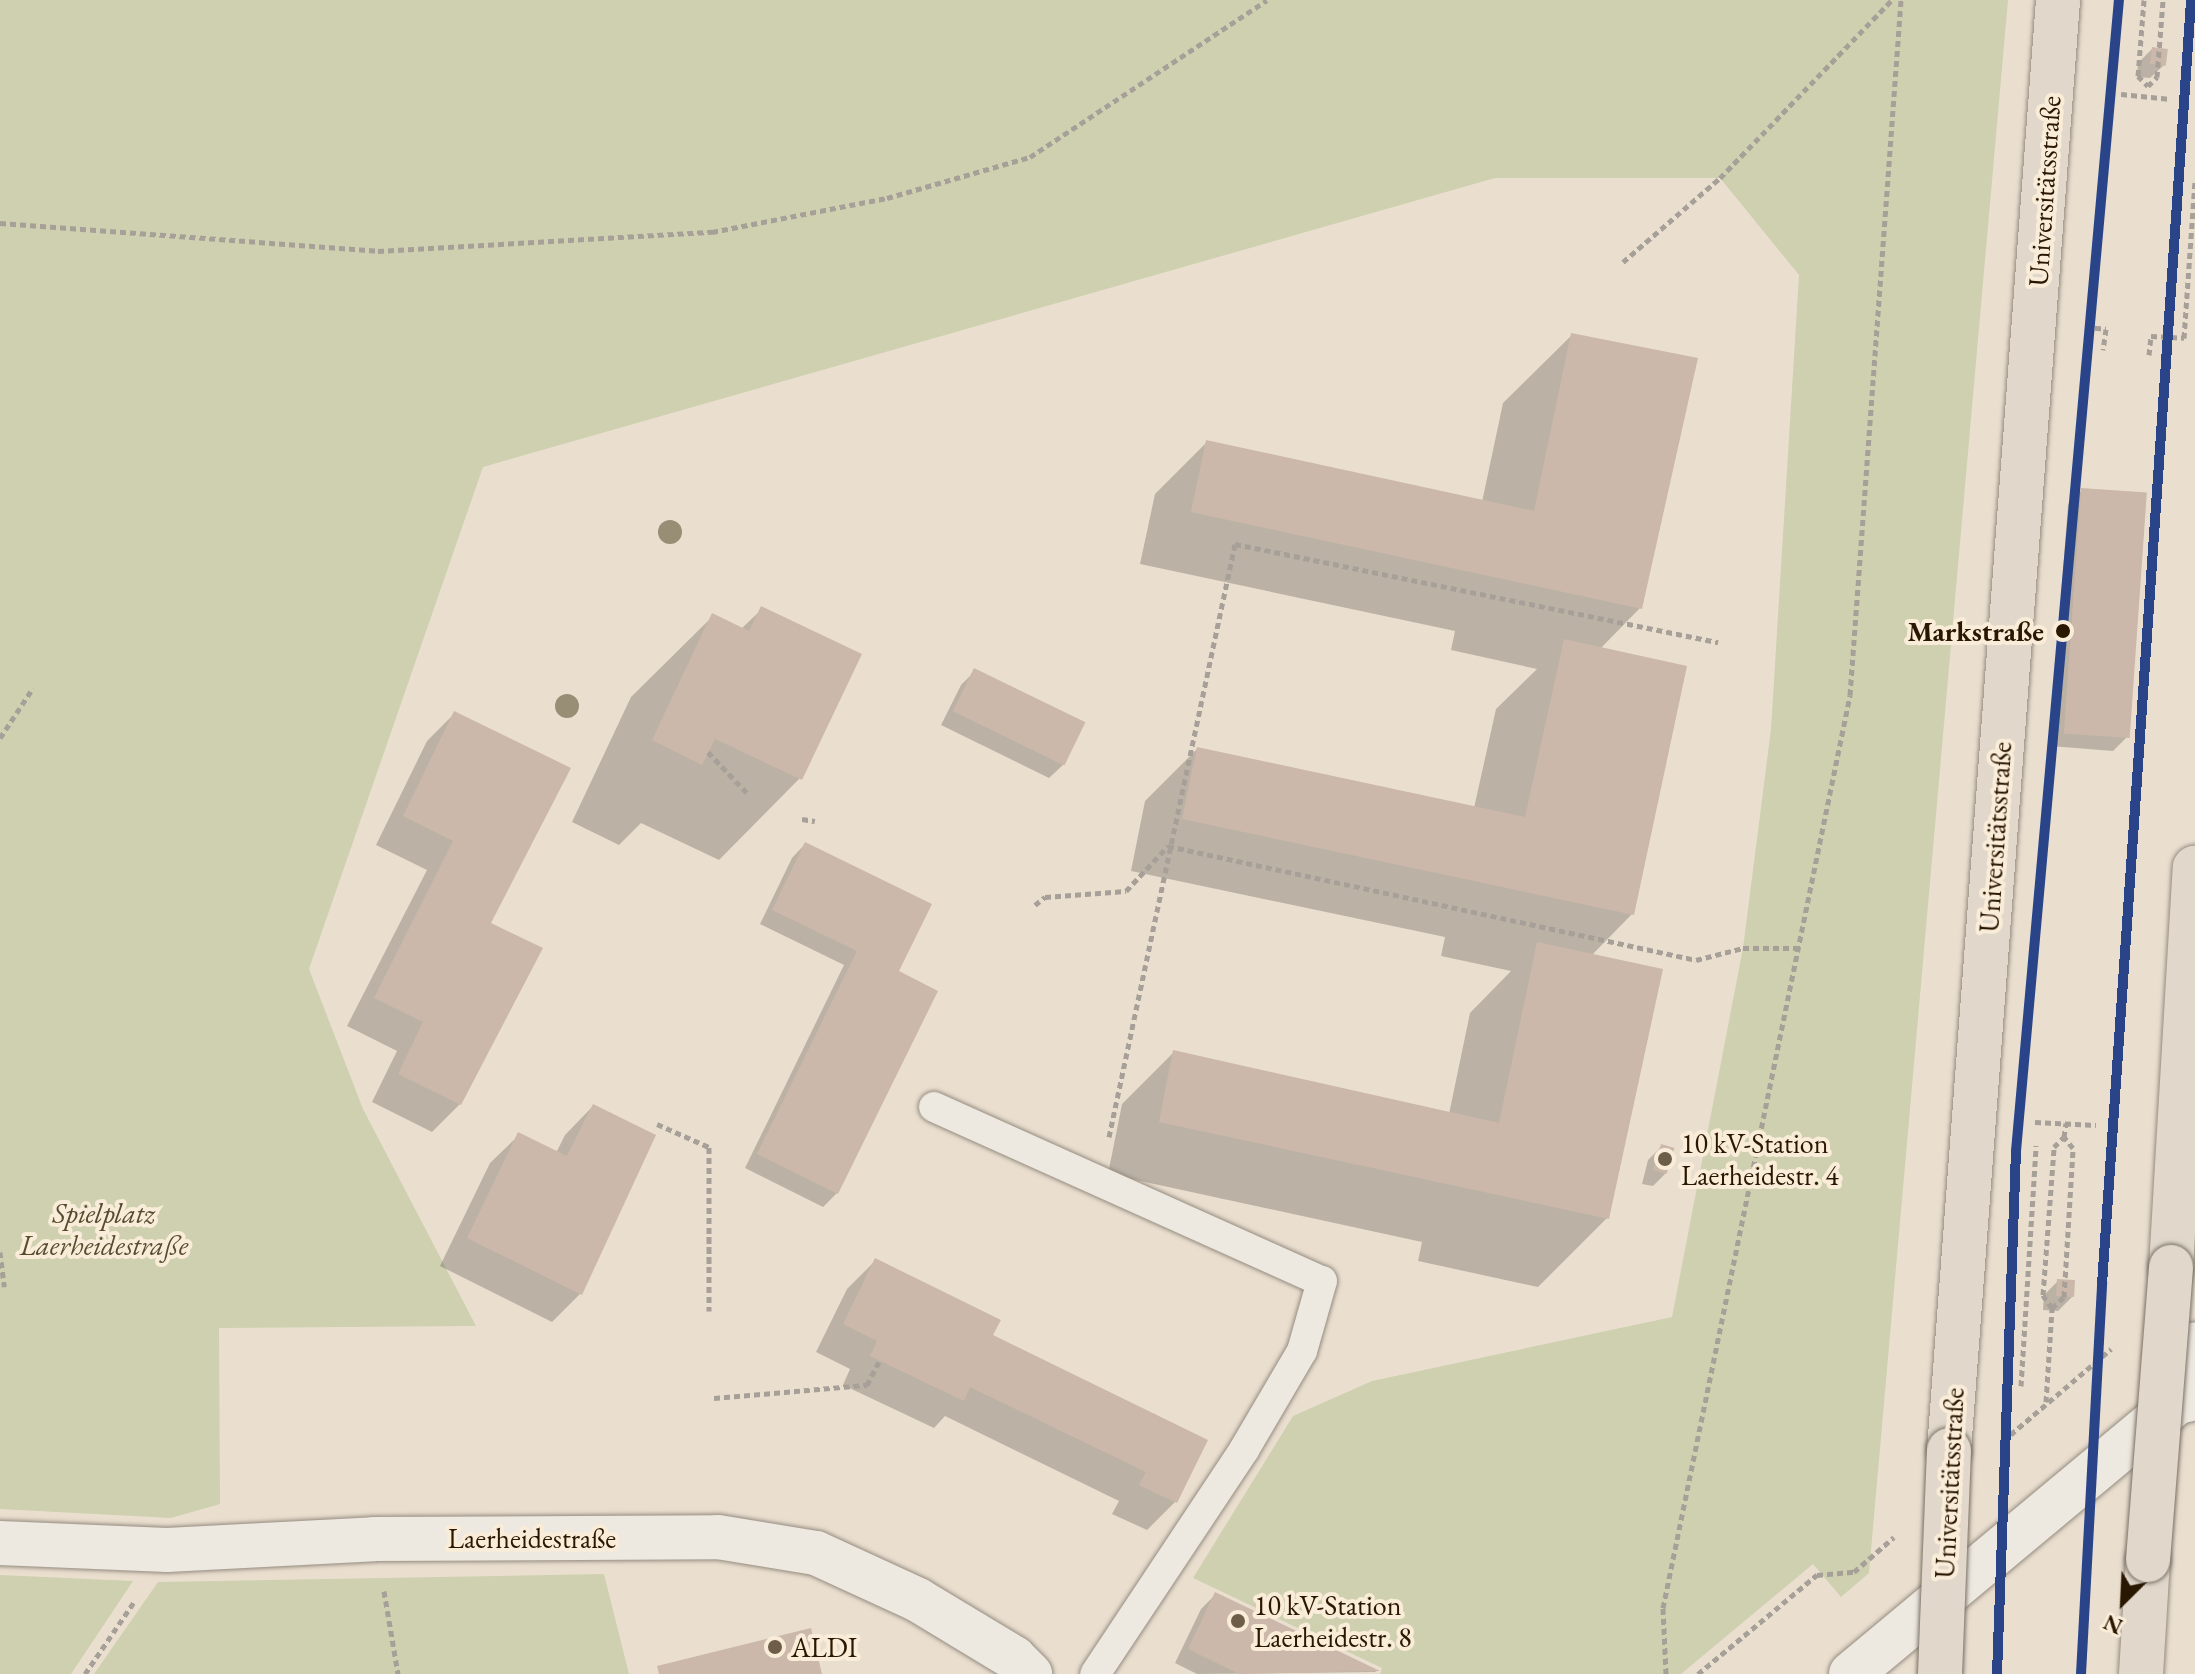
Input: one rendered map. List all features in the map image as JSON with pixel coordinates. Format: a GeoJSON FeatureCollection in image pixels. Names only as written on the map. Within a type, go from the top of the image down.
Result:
{"type":"FeatureCollection","features":[{"type":"Feature","properties":{"kind":"highway","name":"Universitätsstraße"},"geometry":{"type":"LineString","coordinates":[[1940,1674],[1949,1450],[2058,0]]}},
{"type":"Feature","properties":{"kind":"highway"},"geometry":{"type":"LineString","coordinates":[[2148,1663],[2148,1560],[2171,1267],[2195,868]]}},
{"type":"Feature","properties":{"kind":"street"},"geometry":{"type":"LineString","coordinates":[[1851,1674],[2187,1400],[2195,1344]]}},
{"type":"Feature","properties":{"kind":"street","name":"Laerheidestraße"},"geometry":{"type":"LineString","coordinates":[[0,1543],[167,1550],[374,1539],[718,1537],[816,1553],[918,1600],[1014,1658],[1030,1674]]}},
{"type":"Feature","properties":{"kind":"lane"},"geometry":{"type":"LineString","coordinates":[[934,1107],[1322,1281],[1295,1363],[1244,1450],[1095,1674]]}},
{"type":"Feature","properties":{"kind":"path"},"geometry":{"type":"LineString","coordinates":[[0,223],[378,251],[712,232],[887,198],[1030,157],[1267,0]]}},
{"type":"Feature","properties":{"kind":"path"},"geometry":{"type":"LineString","coordinates":[[1623,262],[1720,178],[1892,0]]}},
{"type":"Feature","properties":{"kind":"path"},"geometry":{"type":"LineString","coordinates":[[1666,1674],[1663,1608],[1850,695],[1901,0]]}},
{"type":"Feature","properties":{"kind":"path"},"geometry":{"type":"LineString","coordinates":[[2144,0],[2138,76],[2148,86]]}},
{"type":"Feature","properties":{"kind":"path"},"geometry":{"type":"LineString","coordinates":[[2147,96],[2148,86],[2157,77],[2163,0]]}},
{"type":"Feature","properties":{"kind":"path"},"geometry":{"type":"LineString","coordinates":[[2121,94],[2171,99]]}},
{"type":"Feature","properties":{"kind":"path"},"geometry":{"type":"LineString","coordinates":[[2149,355],[2151,336],[2184,338],[2195,179]]}},
{"type":"Feature","properties":{"kind":"path"},"geometry":{"type":"LineString","coordinates":[[2103,350],[2106,329]]}},
{"type":"Feature","properties":{"kind":"path"},"geometry":{"type":"LineString","coordinates":[[1100,1182],[1168,846],[1235,544],[1718,642]]}},
{"type":"Feature","properties":{"kind":"path"},"geometry":{"type":"LineString","coordinates":[[0,738],[33,688]]}},
{"type":"Feature","properties":{"kind":"path"},"geometry":{"type":"LineString","coordinates":[[708,752],[748,794]]}},
{"type":"Feature","properties":{"kind":"path"},"geometry":{"type":"LineString","coordinates":[[802,819],[815,821]]}},
{"type":"Feature","properties":{"kind":"path"},"geometry":{"type":"LineString","coordinates":[[1168,846],[1696,960],[1743,948],[1800,948]]}},
{"type":"Feature","properties":{"kind":"path"},"geometry":{"type":"LineString","coordinates":[[1035,905],[1045,897],[1126,891],[1168,846]]}},
{"type":"Feature","properties":{"kind":"path"},"geometry":{"type":"LineString","coordinates":[[2035,1122],[2096,1125]]}},
{"type":"Feature","properties":{"kind":"path"},"geometry":{"type":"LineString","coordinates":[[1998,1446],[2046,1403],[2052,1308],[2043,1295],[2044,1280],[2054,1147],[2064,1137],[2066,1123]]}},
{"type":"Feature","properties":{"kind":"path"},"geometry":{"type":"LineString","coordinates":[[657,1124],[709,1147],[709,1311]]}},
{"type":"Feature","properties":{"kind":"path"},"geometry":{"type":"LineString","coordinates":[[2052,1308],[2064,1297],[2073,1148],[2064,1137]]}},
{"type":"Feature","properties":{"kind":"path"},"geometry":{"type":"LineString","coordinates":[[2021,1386],[2036,1145]]}},
{"type":"Feature","properties":{"kind":"path"},"geometry":{"type":"LineString","coordinates":[[0,1252],[4,1287]]}},
{"type":"Feature","properties":{"kind":"path"},"geometry":{"type":"LineString","coordinates":[[714,1398],[867,1385],[879,1361]]}},
{"type":"Feature","properties":{"kind":"path"},"geometry":{"type":"LineString","coordinates":[[1698,1674],[1817,1575],[1854,1572],[1902,1530]]}},
{"type":"Feature","properties":{"kind":"path"},"geometry":{"type":"LineString","coordinates":[[374,1539],[398,1674]]}},
{"type":"Feature","properties":{"kind":"path"},"geometry":{"type":"LineString","coordinates":[[85,1674],[167,1550]]}},
{"type":"Feature","properties":{"kind":"green space","name":"Spielplatz Laerheidestraße"},"geometry":{"type":"Polygon","coordinates":[[[0,0],[2008,0],[1869,1573],[1841,1597],[1813,1564],[1681,1674],[1380,1674],[1382,1668],[1193,1578],[1293,1416],[1372,1381],[1672,1317],[1743,948],[1771,729],[1799,275],[1720,178],[1495,178],[483,467],[309,969],[363,1109],[476,1326],[219,1328],[220,1504],[171,1518],[0,1509],[0,0]]]}},
{"type":"Feature","properties":{"kind":"green space"},"geometry":{"type":"Polygon","coordinates":[[[604,1574],[629,1674],[94,1674],[158,1582],[604,1574]]]}},
{"type":"Feature","properties":{"kind":"green space"},"geometry":{"type":"Polygon","coordinates":[[[0,1575],[133,1581],[71,1674],[0,1674],[0,1575]]]}},
{"type":"Feature","properties":{"kind":"building"},"geometry":{"type":"Polygon","coordinates":[[[2152,47],[2168,49],[2166,66],[2150,64],[2152,47]]]}},
{"type":"Feature","properties":{"kind":"building"},"geometry":{"type":"Polygon","coordinates":[[[1571,333],[1698,358],[1642,609],[1191,512],[1206,440],[1534,511],[1571,333]]]}},
{"type":"Feature","properties":{"kind":"building"},"geometry":{"type":"Polygon","coordinates":[[[2081,488],[2147,493],[2130,738],[2064,733],[2081,488]]]}},
{"type":"Feature","properties":{"kind":"building"},"geometry":{"type":"Polygon","coordinates":[[[761,606],[862,654],[802,780],[715,739],[702,765],[652,740],[712,613],[749,631],[761,606]]]}},
{"type":"Feature","properties":{"kind":"building"},"geometry":{"type":"Polygon","coordinates":[[[1564,639],[1687,666],[1634,915],[1182,819],[1197,747],[1525,817],[1564,639]]]}},
{"type":"Feature","properties":{"kind":"building"},"geometry":{"type":"Polygon","coordinates":[[[974,668],[1085,722],[1064,766],[953,711],[974,668]]]}},
{"type":"Feature","properties":{"kind":"building"},"geometry":{"type":"Polygon","coordinates":[[[454,711],[571,768],[491,923],[543,948],[461,1105],[398,1074],[423,1022],[374,998],[453,841],[403,816],[454,711]]]}},
{"type":"Feature","properties":{"kind":"building"},"geometry":{"type":"Polygon","coordinates":[[[805,842],[932,904],[899,971],[938,991],[838,1194],[757,1154],[857,951],[772,910],[805,842]]]}},
{"type":"Feature","properties":{"kind":"building"},"geometry":{"type":"Polygon","coordinates":[[[1537,942],[1663,969],[1609,1219],[1159,1122],[1173,1050],[1499,1123],[1537,942]]]}},
{"type":"Feature","properties":{"kind":"building"},"geometry":{"type":"Polygon","coordinates":[[[593,1104],[656,1135],[582,1295],[467,1238],[518,1132],[567,1156],[593,1104]]]}},
{"type":"Feature","properties":{"kind":"building","name":"10 kV-Station Laerheidestr. 4"},"geometry":{"type":"Polygon","coordinates":[[[1661,1144],[1674,1148],[1666,1174],[1653,1170],[1661,1144]]]}},
{"type":"Feature","properties":{"kind":"building"},"geometry":{"type":"Polygon","coordinates":[[[875,1258],[1001,1320],[993,1335],[1208,1440],[1177,1503],[1139,1485],[1146,1472],[970,1387],[964,1401],[870,1356],[877,1341],[843,1324],[875,1258]]]}},
{"type":"Feature","properties":{"kind":"building"},"geometry":{"type":"Polygon","coordinates":[[[2057,1279],[2075,1280],[2074,1297],[2056,1296],[2057,1279]]]}},
{"type":"Feature","properties":{"kind":"building","name":"10 kV-Station Laerheidestr. 8"},"geometry":{"type":"Polygon","coordinates":[[[1215,1592],[1380,1671],[1239,1674],[1188,1649],[1215,1592]]]}},
{"type":"Feature","properties":{"kind":"building","name":"ALDI"},"geometry":{"type":"Polygon","coordinates":[[[811,1628],[822,1674],[659,1674],[657,1666],[811,1628]]]}},
{"type":"Feature","properties":{"kind":"transit line"},"geometry":{"type":"LineString","coordinates":[[1997,1674],[2016,1151],[2119,0]]}},
{"type":"Feature","properties":{"kind":"transit line"},"geometry":{"type":"LineString","coordinates":[[2081,1674],[2102,1284],[2191,0]]}},
{"type":"Feature","properties":{"kind":"place","name":"Markstraße"},"geometry":{"type":"Point","coordinates":[2063,631]}},
{"type":"Feature","properties":{"kind":"place","name":"10 kV-Station Laerheidestr. 4"},"geometry":{"type":"Point","coordinates":[1665,1159]}},
{"type":"Feature","properties":{"kind":"place","name":"10 kV-Station Laerheidestr. 8"},"geometry":{"type":"Point","coordinates":[1238,1621]}},
{"type":"Feature","properties":{"kind":"place","name":"ALDI"},"geometry":{"type":"Point","coordinates":[775,1647]}}]}
